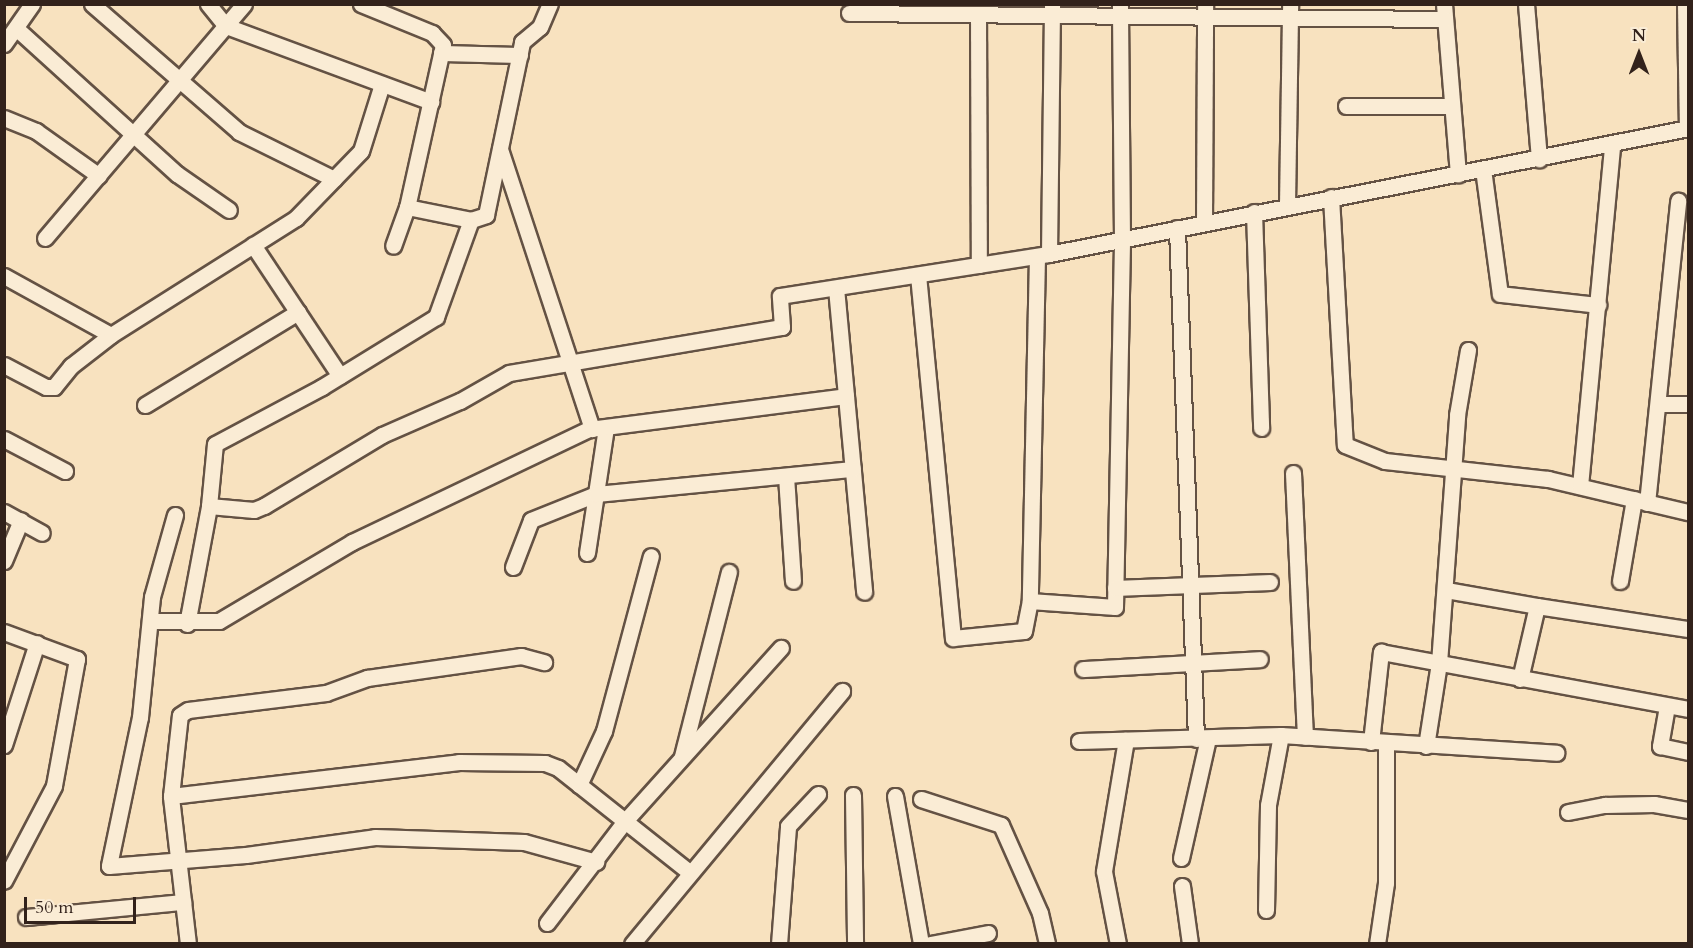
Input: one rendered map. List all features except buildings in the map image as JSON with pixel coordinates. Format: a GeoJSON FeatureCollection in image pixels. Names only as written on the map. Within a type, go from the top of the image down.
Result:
{"type":"FeatureCollection","features":[{"type":"Feature","properties":{"kind":"street"},"geometry":{"type":"LineString","coordinates":[[4,44],[17,29],[32,4]]}},
{"type":"Feature","properties":{"kind":"street"},"geometry":{"type":"LineString","coordinates":[[92,4],[175,81],[239,132],[334,179]]}},
{"type":"Feature","properties":{"kind":"street"},"geometry":{"type":"LineString","coordinates":[[208,4],[226,26],[431,102]]}},
{"type":"Feature","properties":{"kind":"street"},"geometry":{"type":"LineString","coordinates":[[45,238],[99,177],[175,81],[244,4]]}},
{"type":"Feature","properties":{"kind":"street"},"geometry":{"type":"LineString","coordinates":[[361,4],[432,33],[442,45],[407,207],[393,246]]}},
{"type":"Feature","properties":{"kind":"street"},"geometry":{"type":"LineString","coordinates":[[407,207],[471,220],[486,215],[522,42],[540,27],[550,4]]}},
{"type":"Feature","properties":{"kind":"street"},"geometry":{"type":"LineString","coordinates":[[1526,4],[1539,159]]}},
{"type":"Feature","properties":{"kind":"street"},"geometry":{"type":"LineString","coordinates":[[209,506],[254,510],[264,506],[382,435],[460,401],[509,373],[782,327],[780,296],[1043,255],[1287,205],[1612,145],[1688,128],[1685,4]]}},
{"type":"Feature","properties":{"kind":"street"},"geometry":{"type":"LineString","coordinates":[[918,275],[953,638],[1024,631],[1030,601],[1052,10]]}},
{"type":"Feature","properties":{"kind":"street"},"geometry":{"type":"LineString","coordinates":[[849,13],[978,14],[1052,10],[1444,12],[1458,174]]}},
{"type":"Feature","properties":{"kind":"street"},"geometry":{"type":"LineString","coordinates":[[1030,601],[1115,607],[1122,239],[1120,11]]}},
{"type":"Feature","properties":{"kind":"street"},"geometry":{"type":"LineString","coordinates":[[1204,222],[1205,11]]}},
{"type":"Feature","properties":{"kind":"street"},"geometry":{"type":"LineString","coordinates":[[1287,205],[1290,11]]}},
{"type":"Feature","properties":{"kind":"street"},"geometry":{"type":"LineString","coordinates":[[978,14],[979,266]]}},
{"type":"Feature","properties":{"kind":"street"},"geometry":{"type":"LineString","coordinates":[[17,29],[177,174],[229,210]]}},
{"type":"Feature","properties":{"kind":"street"},"geometry":{"type":"LineString","coordinates":[[441,53],[519,55]]}},
{"type":"Feature","properties":{"kind":"street"},"geometry":{"type":"LineString","coordinates":[[4,365],[46,387],[54,387],[111,335],[296,218],[334,179],[366,141],[382,84]]}},
{"type":"Feature","properties":{"kind":"street"},"geometry":{"type":"LineString","coordinates":[[1346,106],[1452,106]]}},
{"type":"Feature","properties":{"kind":"street"},"geometry":{"type":"LineString","coordinates":[[4,118],[36,131],[99,177]]}},
{"type":"Feature","properties":{"kind":"street"},"geometry":{"type":"LineString","coordinates":[[1580,486],[1612,145]]}},
{"type":"Feature","properties":{"kind":"street"},"geometry":{"type":"LineString","coordinates":[[500,149],[571,361],[599,428],[596,494],[587,553]]}},
{"type":"Feature","properties":{"kind":"street"},"geometry":{"type":"LineString","coordinates":[[1483,169],[1500,294],[1598,305]]}},
{"type":"Feature","properties":{"kind":"street"},"geometry":{"type":"LineString","coordinates":[[1331,197],[1345,445],[1385,461],[1580,486],[1689,512]]}},
{"type":"Feature","properties":{"kind":"street"},"geometry":{"type":"LineString","coordinates":[[1620,581],[1640,501],[1658,404],[1678,201]]}},
{"type":"Feature","properties":{"kind":"street"},"geometry":{"type":"LineString","coordinates":[[1254,212],[1261,428]]}},
{"type":"Feature","properties":{"kind":"street"},"geometry":{"type":"LineString","coordinates":[[186,624],[209,506],[215,444],[340,376],[442,310],[471,220]]}},
{"type":"Feature","properties":{"kind":"street"},"geometry":{"type":"LineString","coordinates":[[1177,228],[1194,665],[1202,739],[1181,858]]}},
{"type":"Feature","properties":{"kind":"street"},"geometry":{"type":"LineString","coordinates":[[253,245],[340,376]]}},
{"type":"Feature","properties":{"kind":"street"},"geometry":{"type":"LineString","coordinates":[[4,276],[111,335]]}},
{"type":"Feature","properties":{"kind":"street"},"geometry":{"type":"LineString","coordinates":[[836,288],[864,592]]}},
{"type":"Feature","properties":{"kind":"street"},"geometry":{"type":"LineString","coordinates":[[145,405],[298,312]]}},
{"type":"Feature","properties":{"kind":"street"},"geometry":{"type":"LineString","coordinates":[[1426,746],[1439,663],[1446,590],[1452,470],[1468,350]]}},
{"type":"Feature","properties":{"kind":"street"},"geometry":{"type":"LineString","coordinates":[[151,621],[186,624],[230,616],[352,542],[599,428],[846,396]]}},
{"type":"Feature","properties":{"kind":"street"},"geometry":{"type":"LineString","coordinates":[[1658,404],[1689,404]]}},
{"type":"Feature","properties":{"kind":"street"},"geometry":{"type":"LineString","coordinates":[[4,439],[65,471]]}},
{"type":"Feature","properties":{"kind":"street"},"geometry":{"type":"LineString","coordinates":[[513,567],[531,520],[596,494],[853,469]]}},
{"type":"Feature","properties":{"kind":"street"},"geometry":{"type":"LineString","coordinates":[[1293,473],[1305,737]]}},
{"type":"Feature","properties":{"kind":"street"},"geometry":{"type":"LineString","coordinates":[[786,476],[793,581]]}},
{"type":"Feature","properties":{"kind":"street"},"geometry":{"type":"LineString","coordinates":[[4,512],[42,532]]}},
{"type":"Feature","properties":{"kind":"street"},"geometry":{"type":"LineString","coordinates":[[175,515],[152,597],[140,717],[108,864],[177,862],[375,837],[524,842],[596,862]]}},
{"type":"Feature","properties":{"kind":"street"},"geometry":{"type":"LineString","coordinates":[[4,561],[21,520]]}},
{"type":"Feature","properties":{"kind":"street"},"geometry":{"type":"LineString","coordinates":[[579,785],[604,731],[651,556]]}},
{"type":"Feature","properties":{"kind":"street"},"geometry":{"type":"LineString","coordinates":[[681,759],[729,572]]}},
{"type":"Feature","properties":{"kind":"street"},"geometry":{"type":"LineString","coordinates":[[1116,588],[1191,588],[1270,582]]}},
{"type":"Feature","properties":{"kind":"street"},"geometry":{"type":"LineString","coordinates":[[1446,590],[1688,631]]}},
{"type":"Feature","properties":{"kind":"street"},"geometry":{"type":"LineString","coordinates":[[1520,679],[1537,606]]}},
{"type":"Feature","properties":{"kind":"street"},"geometry":{"type":"LineString","coordinates":[[4,632],[71,654],[77,667],[54,786],[4,881]]}},
{"type":"Feature","properties":{"kind":"street"},"geometry":{"type":"LineString","coordinates":[[4,745],[37,643]]}},
{"type":"Feature","properties":{"kind":"street"},"geometry":{"type":"LineString","coordinates":[[547,923],[596,862],[625,821],[781,648]]}},
{"type":"Feature","properties":{"kind":"street"},"geometry":{"type":"LineString","coordinates":[[1377,944],[1386,883],[1378,742],[1381,652],[1689,710]]}},
{"type":"Feature","properties":{"kind":"street"},"geometry":{"type":"LineString","coordinates":[[188,944],[171,796],[180,715],[188,710],[315,694],[367,678],[520,656],[544,662]]}},
{"type":"Feature","properties":{"kind":"street"},"geometry":{"type":"LineString","coordinates":[[1083,669],[1194,665],[1260,659]]}},
{"type":"Feature","properties":{"kind":"street"},"geometry":{"type":"LineString","coordinates":[[632,944],[688,871],[842,691]]}},
{"type":"Feature","properties":{"kind":"street"},"geometry":{"type":"LineString","coordinates":[[1667,706],[1660,747],[1689,752]]}},
{"type":"Feature","properties":{"kind":"street"},"geometry":{"type":"LineString","coordinates":[[1266,910],[1268,805],[1281,735]]}},
{"type":"Feature","properties":{"kind":"street"},"geometry":{"type":"LineString","coordinates":[[1079,741],[1281,735],[1556,753]]}},
{"type":"Feature","properties":{"kind":"street"},"geometry":{"type":"LineString","coordinates":[[1118,944],[1104,871],[1126,740]]}},
{"type":"Feature","properties":{"kind":"street"},"geometry":{"type":"LineString","coordinates":[[171,796],[459,762],[545,763],[579,785],[688,871]]}},
{"type":"Feature","properties":{"kind":"street"},"geometry":{"type":"LineString","coordinates":[[774,943],[788,826],[818,794]]}},
{"type":"Feature","properties":{"kind":"street"},"geometry":{"type":"LineString","coordinates":[[853,795],[855,944]]}},
{"type":"Feature","properties":{"kind":"street"},"geometry":{"type":"LineString","coordinates":[[895,796],[921,944]]}},
{"type":"Feature","properties":{"kind":"street"},"geometry":{"type":"LineString","coordinates":[[921,799],[1001,825],[1040,913],[1047,944]]}},
{"type":"Feature","properties":{"kind":"street"},"geometry":{"type":"LineString","coordinates":[[1568,812],[1605,805],[1654,804],[1689,810]]}},
{"type":"Feature","properties":{"kind":"street"},"geometry":{"type":"LineString","coordinates":[[1182,886],[1191,944]]}},
{"type":"Feature","properties":{"kind":"street"},"geometry":{"type":"LineString","coordinates":[[26,917],[183,902]]}},
{"type":"Feature","properties":{"kind":"street"},"geometry":{"type":"LineString","coordinates":[[930,944],[988,933]]}}]}
